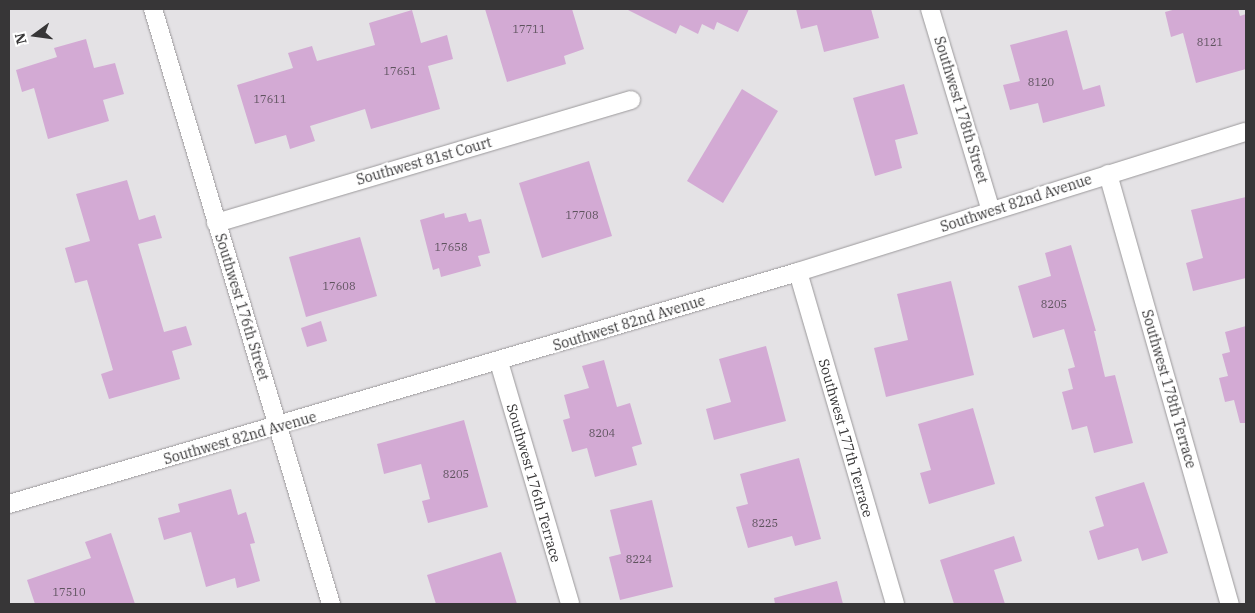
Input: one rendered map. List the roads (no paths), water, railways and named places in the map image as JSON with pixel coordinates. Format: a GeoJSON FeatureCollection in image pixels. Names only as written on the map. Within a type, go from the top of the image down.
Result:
{"type":"FeatureCollection","features":[{"type":"Feature","properties":{"kind":"street","name":"Southwest 176th Street"},"geometry":{"type":"LineString","coordinates":[[153,9],[331,604]]}},
{"type":"Feature","properties":{"kind":"street","name":"Southwest 178th Street"},"geometry":{"type":"LineString","coordinates":[[930,9],[991,211]]}},
{"type":"Feature","properties":{"kind":"street","name":"Southwest 81st Court"},"geometry":{"type":"LineString","coordinates":[[216,223],[631,100]]}},
{"type":"Feature","properties":{"kind":"street","name":"Southwest 82nd Avenue"},"geometry":{"type":"LineString","coordinates":[[9,504],[499,362],[798,272],[1246,132]]}},
{"type":"Feature","properties":{"kind":"street","name":"Southwest 178th Terrace"},"geometry":{"type":"LineString","coordinates":[[1108,174],[1230,604]]}},
{"type":"Feature","properties":{"kind":"street","name":"Southwest 177th Terrace"},"geometry":{"type":"LineString","coordinates":[[798,272],[896,604]]}},
{"type":"Feature","properties":{"kind":"street","name":"Southwest 176th Terrace"},"geometry":{"type":"LineString","coordinates":[[499,362],[570,604]]}}]}
